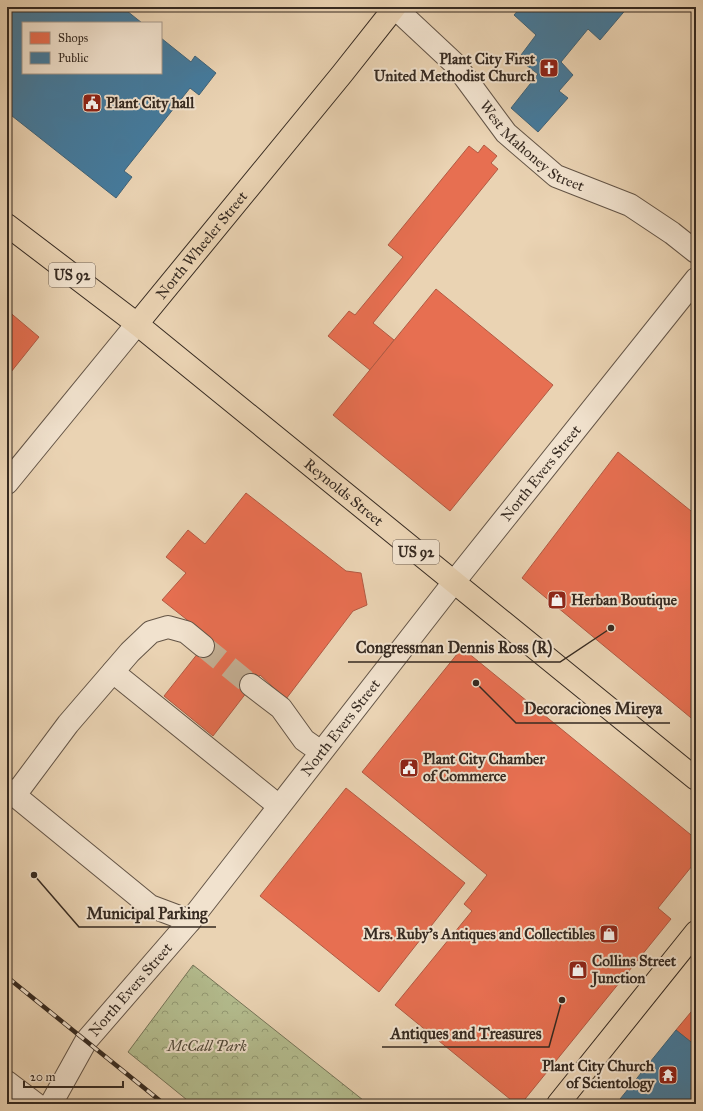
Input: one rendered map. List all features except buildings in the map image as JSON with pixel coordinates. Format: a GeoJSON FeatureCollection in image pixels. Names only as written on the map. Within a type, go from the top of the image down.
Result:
{"type":"FeatureCollection","features":[{"type":"Feature","properties":{"kind":"main road","name":"North Wheeler Street"},"geometry":{"type":"LineString","coordinates":[[137,324],[342,74],[394,7]]}},
{"type":"Feature","properties":{"kind":"main road","name":"Reynolds Street"},"geometry":{"type":"LineString","coordinates":[[7,225],[137,324],[696,779]]}},
{"type":"Feature","properties":{"kind":"main road"},"geometry":{"type":"LineString","coordinates":[[558,1104],[696,932]]}},
{"type":"Feature","properties":{"kind":"street","name":"West Mahoney Street"},"geometry":{"type":"LineString","coordinates":[[394,7],[455,64],[506,133],[556,176],[630,205],[672,233],[696,252]]}},
{"type":"Feature","properties":{"kind":"street","name":"North Evers Street"},"geometry":{"type":"LineString","coordinates":[[51,1104],[86,1041],[190,921],[454,582],[696,279]]}},
{"type":"Feature","properties":{"kind":"street","name":"North Wheeler Street"},"geometry":{"type":"LineString","coordinates":[[7,483],[137,324]]}},
{"type":"Feature","properties":{"kind":"street"},"geometry":{"type":"LineString","coordinates":[[190,921],[150,906],[11,792],[112,672],[151,632],[168,627],[186,632],[203,646]]}},
{"type":"Feature","properties":{"kind":"street"},"geometry":{"type":"LineString","coordinates":[[112,672],[279,806]]}},
{"type":"Feature","properties":{"kind":"street"},"geometry":{"type":"LineString","coordinates":[[251,685],[281,708],[304,740],[321,752]]}},
{"type":"Feature","properties":{"kind":"street"},"geometry":{"type":"LineString","coordinates":[[7,1082],[36,1104]]}},
{"type":"Feature","properties":{"kind":"green space","name":"McCall Park"},"geometry":{"type":"Polygon","coordinates":[[[193,965],[368,1104],[192,1104],[128,1052],[193,965]]]}},
{"type":"Feature","properties":{"kind":"tunnel"},"geometry":{"type":"LineString","coordinates":[[203,646],[251,685]]}},
{"type":"Feature","properties":{"kind":"railway"},"geometry":{"type":"LineString","coordinates":[[7,977],[164,1104]]}},
{"type":"Feature","properties":{"kind":"place","name":"Plant City First United Methodist Church"},"geometry":{"type":"Point","coordinates":[549,68]}},
{"type":"Feature","properties":{"kind":"place","name":"Plant City hall"},"geometry":{"type":"Point","coordinates":[92,103]}},
{"type":"Feature","properties":{"kind":"place","name":"Herban Boutique"},"geometry":{"type":"Point","coordinates":[557,600]}},
{"type":"Feature","properties":{"kind":"place","name":"Congressman Dennis Ross (R)"},"geometry":{"type":"Point","coordinates":[611,628]}},
{"type":"Feature","properties":{"kind":"place","name":"Decoraciones Mireya"},"geometry":{"type":"Point","coordinates":[476,683]}},
{"type":"Feature","properties":{"kind":"place","name":"Plant City Chamber of Commerce"},"geometry":{"type":"Point","coordinates":[409,768]}},
{"type":"Feature","properties":{"kind":"place","name":"Municipal Parking"},"geometry":{"type":"Point","coordinates":[34,875]}},
{"type":"Feature","properties":{"kind":"place","name":"Mrs. Ruby's Antiques and Collectibles"},"geometry":{"type":"Point","coordinates":[609,934]}},
{"type":"Feature","properties":{"kind":"place","name":"Collins Street Junction"},"geometry":{"type":"Point","coordinates":[578,970]}},
{"type":"Feature","properties":{"kind":"place","name":"Antiques and Treasures"},"geometry":{"type":"Point","coordinates":[562,1000]}},
{"type":"Feature","properties":{"kind":"place","name":"Plant City Church of Scientology"},"geometry":{"type":"Point","coordinates":[668,1075]}}]}
